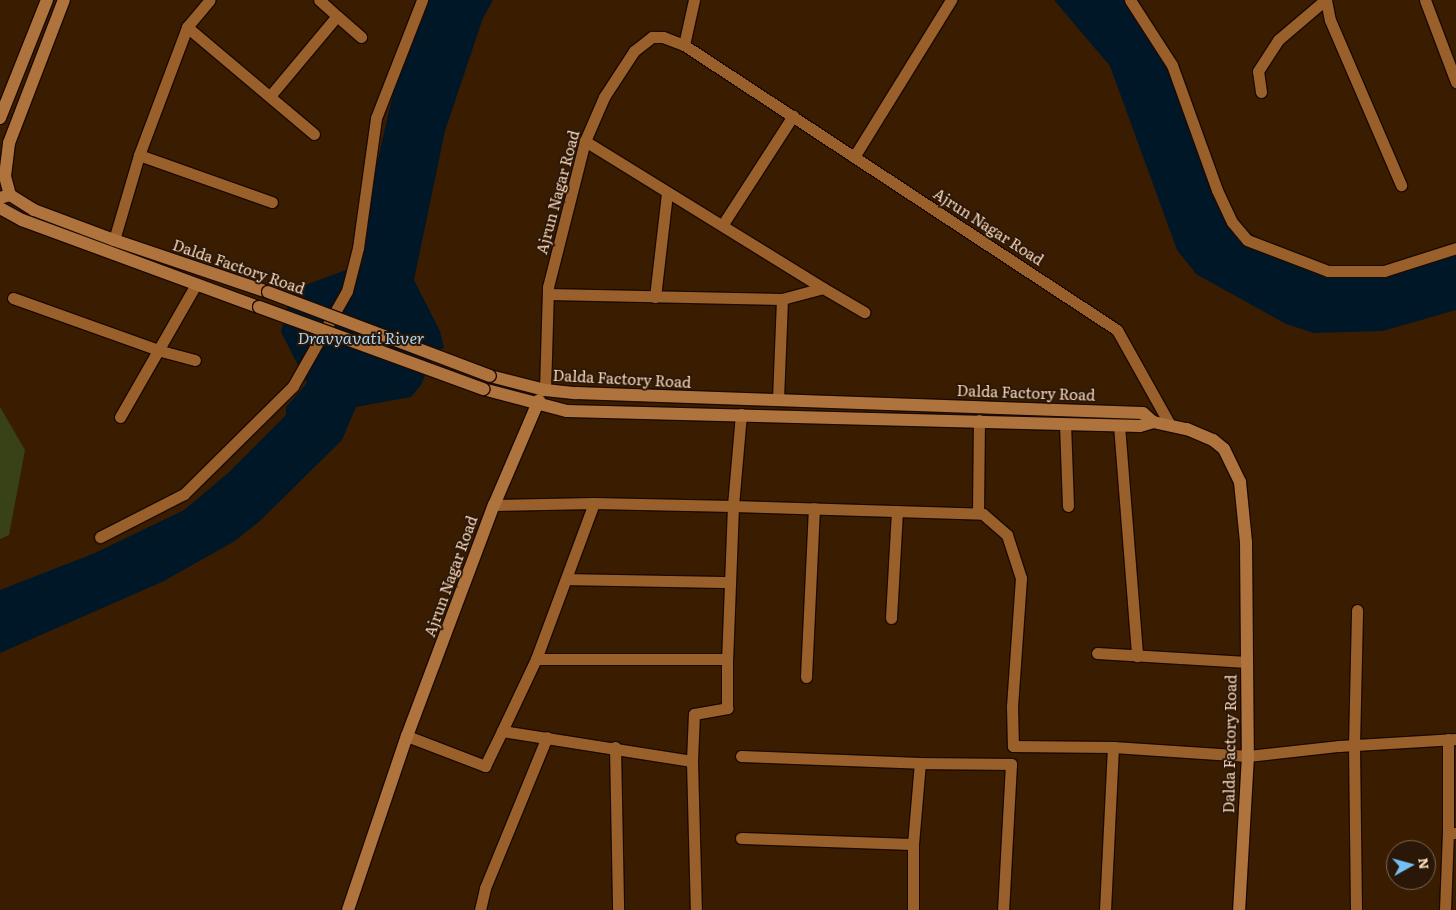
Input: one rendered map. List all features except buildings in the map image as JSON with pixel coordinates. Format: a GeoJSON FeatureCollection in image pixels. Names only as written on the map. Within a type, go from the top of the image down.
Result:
{"type":"FeatureCollection","features":[{"type":"Feature","properties":{"kind":"street"},"geometry":{"type":"LineString","coordinates":[[0,118],[47,0]]}},
{"type":"Feature","properties":{"kind":"street"},"geometry":{"type":"LineString","coordinates":[[5,197],[5,176],[9,143],[64,0]]}},
{"type":"Feature","properties":{"kind":"street"},"geometry":{"type":"LineString","coordinates":[[114,240],[139,155],[187,27],[210,0]]}},
{"type":"Feature","properties":{"kind":"street"},"geometry":{"type":"LineString","coordinates":[[319,0],[361,37]]}},
{"type":"Feature","properties":{"kind":"street"},"geometry":{"type":"LineString","coordinates":[[100,537],[184,494],[293,386],[348,291],[358,248],[376,118],[422,0]]}},
{"type":"Feature","properties":{"kind":"street"},"geometry":{"type":"LineString","coordinates":[[684,45],[694,0]]}},
{"type":"Feature","properties":{"kind":"street"},"geometry":{"type":"LineString","coordinates":[[854,156],[951,0]]}},
{"type":"Feature","properties":{"kind":"street"},"geometry":{"type":"LineString","coordinates":[[1130,0],[1172,65],[1217,190],[1232,222],[1247,240],[1328,271],[1384,271],[1456,248]]}},
{"type":"Feature","properties":{"kind":"street"},"geometry":{"type":"LineString","coordinates":[[1261,92],[1258,71],[1278,40],[1325,0],[1330,20],[1401,185]]}},
{"type":"Feature","properties":{"kind":"street"},"geometry":{"type":"LineString","coordinates":[[1425,0],[1456,82]]}},
{"type":"Feature","properties":{"kind":"street"},"geometry":{"type":"LineString","coordinates":[[270,96],[337,16]]}},
{"type":"Feature","properties":{"kind":"street"},"geometry":{"type":"LineString","coordinates":[[187,27],[314,134]]}},
{"type":"Feature","properties":{"kind":"street","name":"Ajrun Nagar Road"},"geometry":{"type":"LineString","coordinates":[[348,910],[407,736],[494,504],[536,405],[545,390],[548,294],[585,141],[604,97],[634,50],[652,37],[684,45],[1117,330],[1170,426]]}},
{"type":"Feature","properties":{"kind":"street"},"geometry":{"type":"LineString","coordinates":[[723,224],[793,116]]}},
{"type":"Feature","properties":{"kind":"street"},"geometry":{"type":"LineString","coordinates":[[585,141],[667,194],[723,224],[864,312]]}},
{"type":"Feature","properties":{"kind":"street"},"geometry":{"type":"LineString","coordinates":[[139,155],[272,202]]}},
{"type":"Feature","properties":{"kind":"street"},"geometry":{"type":"LineString","coordinates":[[655,297],[667,194]]}},
{"type":"Feature","properties":{"kind":"street","name":"Dalda Factory Road"},"geometry":{"type":"LineString","coordinates":[[5,197],[114,240],[268,292],[490,376],[545,390],[690,399],[778,399],[1143,413],[1153,422],[1187,429],[1224,449],[1240,482],[1246,542],[1248,756],[1239,910]]}},
{"type":"Feature","properties":{"kind":"street","name":"Dalda Factory Road"},"geometry":{"type":"LineString","coordinates":[[0,208],[14,217],[195,286],[259,307],[483,390],[536,405],[576,412],[741,414],[1140,426],[1153,422]]}},
{"type":"Feature","properties":{"kind":"street"},"geometry":{"type":"LineString","coordinates":[[120,417],[161,351],[195,286]]}},
{"type":"Feature","properties":{"kind":"street"},"geometry":{"type":"LineString","coordinates":[[548,294],[782,299],[823,288]]}},
{"type":"Feature","properties":{"kind":"street"},"geometry":{"type":"LineString","coordinates":[[13,298],[161,351],[195,360]]}},
{"type":"Feature","properties":{"kind":"street"},"geometry":{"type":"LineString","coordinates":[[778,399],[782,299]]}},
{"type":"Feature","properties":{"kind":"street"},"geometry":{"type":"LineString","coordinates":[[696,910],[692,761],[694,714],[727,708],[733,506],[741,414]]}},
{"type":"Feature","properties":{"kind":"street"},"geometry":{"type":"LineString","coordinates":[[978,513],[979,420]]}},
{"type":"Feature","properties":{"kind":"street"},"geometry":{"type":"LineString","coordinates":[[1066,424],[1068,506]]}},
{"type":"Feature","properties":{"kind":"street"},"geometry":{"type":"LineString","coordinates":[[1119,425],[1137,656]]}},
{"type":"Feature","properties":{"kind":"street"},"geometry":{"type":"LineString","coordinates":[[407,736],[485,766],[536,659],[568,579],[594,503]]}},
{"type":"Feature","properties":{"kind":"street"},"geometry":{"type":"LineString","coordinates":[[494,504],[594,503],[983,514],[1007,535],[1021,578],[1012,706],[1013,746],[1003,910]]}},
{"type":"Feature","properties":{"kind":"street"},"geometry":{"type":"LineString","coordinates":[[806,677],[814,508]]}},
{"type":"Feature","properties":{"kind":"street"},"geometry":{"type":"LineString","coordinates":[[891,618],[897,511]]}},
{"type":"Feature","properties":{"kind":"street"},"geometry":{"type":"LineString","coordinates":[[568,579],[730,582]]}},
{"type":"Feature","properties":{"kind":"street"},"geometry":{"type":"LineString","coordinates":[[1356,910],[1354,745],[1358,610]]}},
{"type":"Feature","properties":{"kind":"street"},"geometry":{"type":"LineString","coordinates":[[1097,654],[1247,662]]}},
{"type":"Feature","properties":{"kind":"street"},"geometry":{"type":"LineString","coordinates":[[536,659],[727,659]]}},
{"type":"Feature","properties":{"kind":"street"},"geometry":{"type":"LineString","coordinates":[[502,731],[615,747],[692,761]]}},
{"type":"Feature","properties":{"kind":"street"},"geometry":{"type":"LineString","coordinates":[[480,910],[485,888],[547,738]]}},
{"type":"Feature","properties":{"kind":"street"},"geometry":{"type":"LineString","coordinates":[[1013,746],[1113,747],[1248,756],[1354,745],[1452,739],[1452,833],[1445,910]]}},
{"type":"Feature","properties":{"kind":"street"},"geometry":{"type":"LineString","coordinates":[[615,747],[618,910]]}},
{"type":"Feature","properties":{"kind":"street"},"geometry":{"type":"LineString","coordinates":[[1105,910],[1113,747]]}},
{"type":"Feature","properties":{"kind":"street"},"geometry":{"type":"LineString","coordinates":[[740,756],[920,763],[1011,764]]}},
{"type":"Feature","properties":{"kind":"street"},"geometry":{"type":"LineString","coordinates":[[913,910],[913,844],[920,763]]}},
{"type":"Feature","properties":{"kind":"street"},"geometry":{"type":"LineString","coordinates":[[741,838],[913,844]]}},
{"type":"Feature","properties":{"kind":"green space"},"geometry":{"type":"Polygon","coordinates":[[[0,407],[25,450],[9,535],[0,539],[0,407]]]}},
{"type":"Feature","properties":{"kind":"water","name":"Dravyavati River"},"geometry":{"type":"Polygon","coordinates":[[[427,0],[493,0],[483,18],[445,131],[414,280],[440,331],[444,348],[435,351],[421,385],[411,397],[356,407],[342,440],[261,520],[235,541],[162,582],[0,653],[0,590],[95,553],[184,510],[227,474],[286,415],[286,407],[307,383],[281,332],[292,290],[362,264],[376,168],[395,85],[427,0]]]}},
{"type":"Feature","properties":{"kind":"water"},"geometry":{"type":"Polygon","coordinates":[[[1054,0],[1131,0],[1159,35],[1230,221],[1314,270],[1388,270],[1456,247],[1456,310],[1383,331],[1314,333],[1286,324],[1196,274],[1177,250],[1110,66],[1054,0]]]}}]}
